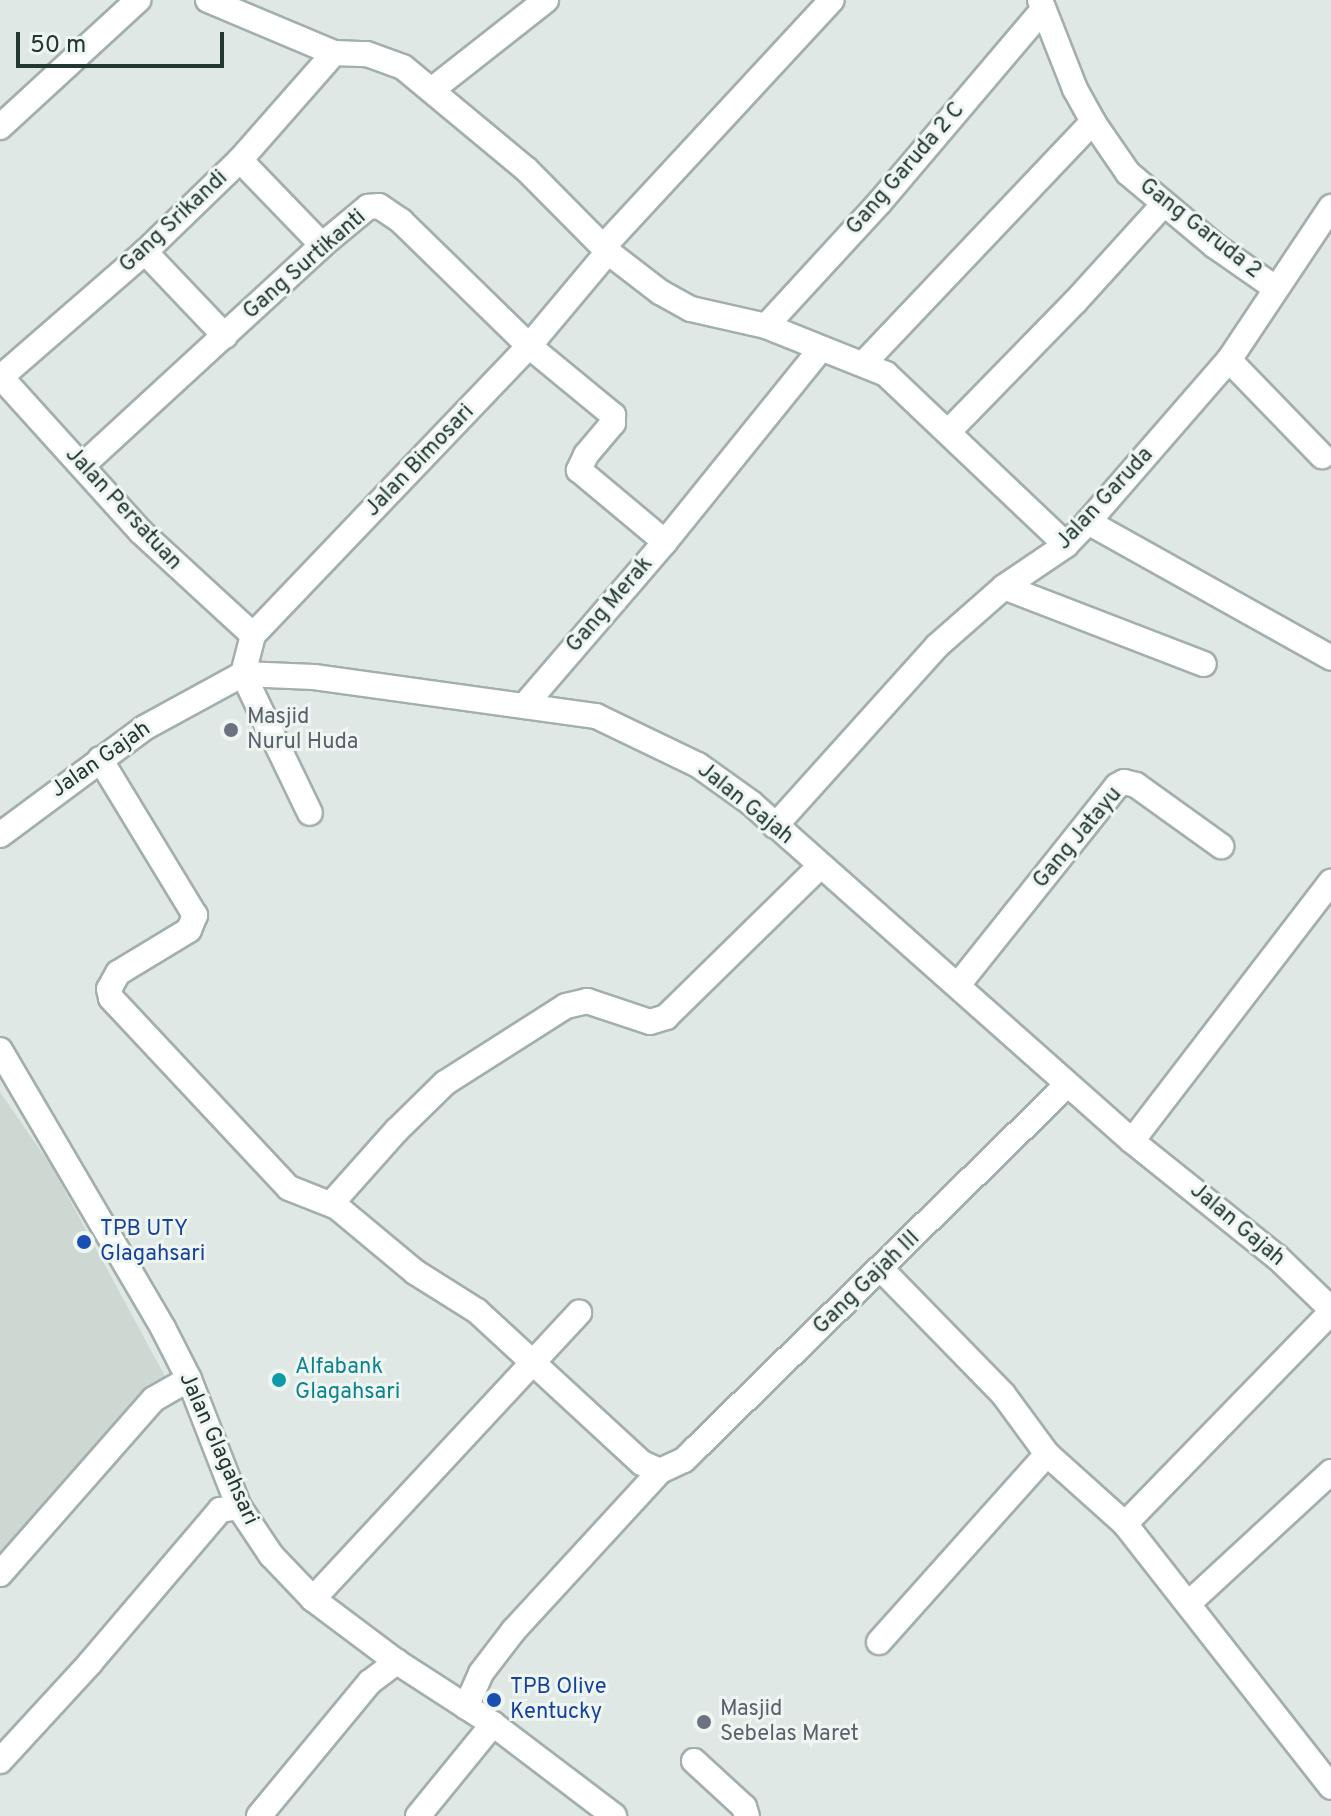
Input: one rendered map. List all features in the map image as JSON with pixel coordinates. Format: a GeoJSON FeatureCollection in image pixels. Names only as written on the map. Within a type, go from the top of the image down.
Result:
{"type":"FeatureCollection","features":[{"type":"Feature","properties":{"kind":"street"},"geometry":{"type":"LineString","coordinates":[[0,127],[138,0]]}},
{"type":"Feature","properties":{"kind":"street"},"geometry":{"type":"LineString","coordinates":[[208,0],[334,53],[367,54],[391,62],[433,89],[526,169],[606,249],[660,292],[691,309],[766,326],[886,374],[1066,545]]}},
{"type":"Feature","properties":{"kind":"street"},"geometry":{"type":"LineString","coordinates":[[433,89],[546,0]]}},
{"type":"Feature","properties":{"kind":"street","name":"Jalan Bimosari"},"geometry":{"type":"LineString","coordinates":[[243,674],[253,635],[529,346],[606,249],[832,0]]}},
{"type":"Feature","properties":{"kind":"street","name":"Gang Garuda 2"},"geometry":{"type":"LineString","coordinates":[[1042,5],[1093,122],[1128,173],[1215,246],[1274,287]]}},
{"type":"Feature","properties":{"kind":"street","name":"Gang Garuda 2 C"},"geometry":{"type":"LineString","coordinates":[[766,326],[880,202],[1042,5]]}},
{"type":"Feature","properties":{"kind":"street","name":"Gang Srikandi"},"geometry":{"type":"LineString","coordinates":[[4,386],[240,160],[334,53]]}},
{"type":"Feature","properties":{"kind":"street"},"geometry":{"type":"LineString","coordinates":[[863,364],[1093,122]]}},
{"type":"Feature","properties":{"kind":"street"},"geometry":{"type":"LineString","coordinates":[[240,160],[322,245]]}},
{"type":"Feature","properties":{"kind":"street"},"geometry":{"type":"LineString","coordinates":[[949,431],[1164,204]]}},
{"type":"Feature","properties":{"kind":"street","name":"Gang Surtikanti"},"geometry":{"type":"LineString","coordinates":[[82,466],[322,245],[368,207],[379,206],[401,221],[529,346]]}},
{"type":"Feature","properties":{"kind":"street","name":"Jalan Garuda"},"geometry":{"type":"LineString","coordinates":[[775,826],[937,646],[1004,587],[1066,545],[1088,522],[1229,360],[1274,287],[1331,207]]}},
{"type":"Feature","properties":{"kind":"street"},"geometry":{"type":"LineString","coordinates":[[145,252],[225,336]]}},
{"type":"Feature","properties":{"kind":"street","name":"Gang Merak"},"geometry":{"type":"LineString","coordinates":[[524,706],[665,542],[579,470],[586,455],[613,423],[613,415],[529,346]]}},
{"type":"Feature","properties":{"kind":"street"},"geometry":{"type":"LineString","coordinates":[[665,542],[820,350]]}},
{"type":"Feature","properties":{"kind":"street"},"geometry":{"type":"LineString","coordinates":[[1229,360],[1322,456]]}},
{"type":"Feature","properties":{"kind":"street","name":"Jalan Persatuan"},"geometry":{"type":"LineString","coordinates":[[4,386],[141,532],[253,635]]}},
{"type":"Feature","properties":{"kind":"street"},"geometry":{"type":"LineString","coordinates":[[1088,522],[1331,658]]}},
{"type":"Feature","properties":{"kind":"street"},"geometry":{"type":"LineString","coordinates":[[1004,587],[1204,664]]}},
{"type":"Feature","properties":{"kind":"street"},"geometry":{"type":"LineString","coordinates":[[243,674],[310,813]]}},
{"type":"Feature","properties":{"kind":"street","name":"Jalan Gajah"},"geometry":{"type":"LineString","coordinates":[[0,835],[144,728],[243,674],[314,677],[596,716],[698,765],[775,826],[1132,1141],[1277,1257],[1331,1310]]}},
{"type":"Feature","properties":{"kind":"street"},"geometry":{"type":"LineString","coordinates":[[100,759],[195,915],[189,930],[118,973],[109,989],[111,998],[283,1183],[296,1192],[331,1204],[415,1272],[477,1311],[642,1463],[660,1471]]}},
{"type":"Feature","properties":{"kind":"street","name":"Gang Jatayu"},"geometry":{"type":"LineString","coordinates":[[958,985],[1117,786],[1124,782],[1136,785],[1221,846]]}},
{"type":"Feature","properties":{"kind":"street"},"geometry":{"type":"LineString","coordinates":[[331,1204],[397,1130],[445,1083],[566,1006],[587,1001],[650,1022],[666,1017],[819,867]]}},
{"type":"Feature","properties":{"kind":"street"},"geometry":{"type":"LineString","coordinates":[[1132,1141],[1331,882]]}},
{"type":"Feature","properties":{"kind":"street","name":"Jalan Glagahsari"},"geometry":{"type":"LineString","coordinates":[[0,1050],[163,1328],[189,1379],[239,1507],[271,1555],[313,1599],[397,1662],[493,1724],[614,1816]]}},
{"type":"Feature","properties":{"kind":"street","name":"Gang Gajah III"},"geometry":{"type":"LineString","coordinates":[[466,1707],[481,1673],[514,1630],[660,1471],[684,1460],[882,1270],[1067,1085]]}},
{"type":"Feature","properties":{"kind":"street"},"geometry":{"type":"LineString","coordinates":[[882,1270],[1003,1394],[1047,1454],[1125,1524],[1331,1787]]}},
{"type":"Feature","properties":{"kind":"street"},"geometry":{"type":"LineString","coordinates":[[1125,1524],[1331,1310]]}},
{"type":"Feature","properties":{"kind":"street"},"geometry":{"type":"LineString","coordinates":[[313,1599],[531,1361],[579,1313]]}},
{"type":"Feature","properties":{"kind":"street"},"geometry":{"type":"LineString","coordinates":[[0,1574],[154,1399],[189,1379]]}},
{"type":"Feature","properties":{"kind":"street"},"geometry":{"type":"LineString","coordinates":[[879,1642],[1047,1454]]}},
{"type":"Feature","properties":{"kind":"street"},"geometry":{"type":"LineString","coordinates":[[1189,1603],[1331,1472]]}},
{"type":"Feature","properties":{"kind":"street"},"geometry":{"type":"LineString","coordinates":[[0,1761],[90,1663],[220,1510],[239,1507]]}},
{"type":"Feature","properties":{"kind":"street"},"geometry":{"type":"LineString","coordinates":[[259,1816],[370,1682],[397,1662]]}},
{"type":"Feature","properties":{"kind":"street"},"geometry":{"type":"LineString","coordinates":[[418,1816],[493,1724]]}},
{"type":"Feature","properties":{"kind":"street"},"geometry":{"type":"LineString","coordinates":[[694,1761],[744,1807],[747,1816]]}},
{"type":"Feature","properties":{"kind":"shaded area"},"geometry":{"type":"Polygon","coordinates":[[[0,1092],[52,1167],[167,1380],[0,1574],[0,1092]]]}},
{"type":"Feature","properties":{"kind":"place","name":"Masjid Nurul Huda"},"geometry":{"type":"Point","coordinates":[231,730]}},
{"type":"Feature","properties":{"kind":"place","name":"TPB UTY Glagahsari"},"geometry":{"type":"Point","coordinates":[84,1242]}},
{"type":"Feature","properties":{"kind":"place","name":"Alfabank Glagahsari"},"geometry":{"type":"Point","coordinates":[279,1380]}},
{"type":"Feature","properties":{"kind":"place","name":"TPB Olive Kentucky"},"geometry":{"type":"Point","coordinates":[494,1700]}},
{"type":"Feature","properties":{"kind":"place","name":"Masjid Sebelas Maret"},"geometry":{"type":"Point","coordinates":[704,1722]}}]}
